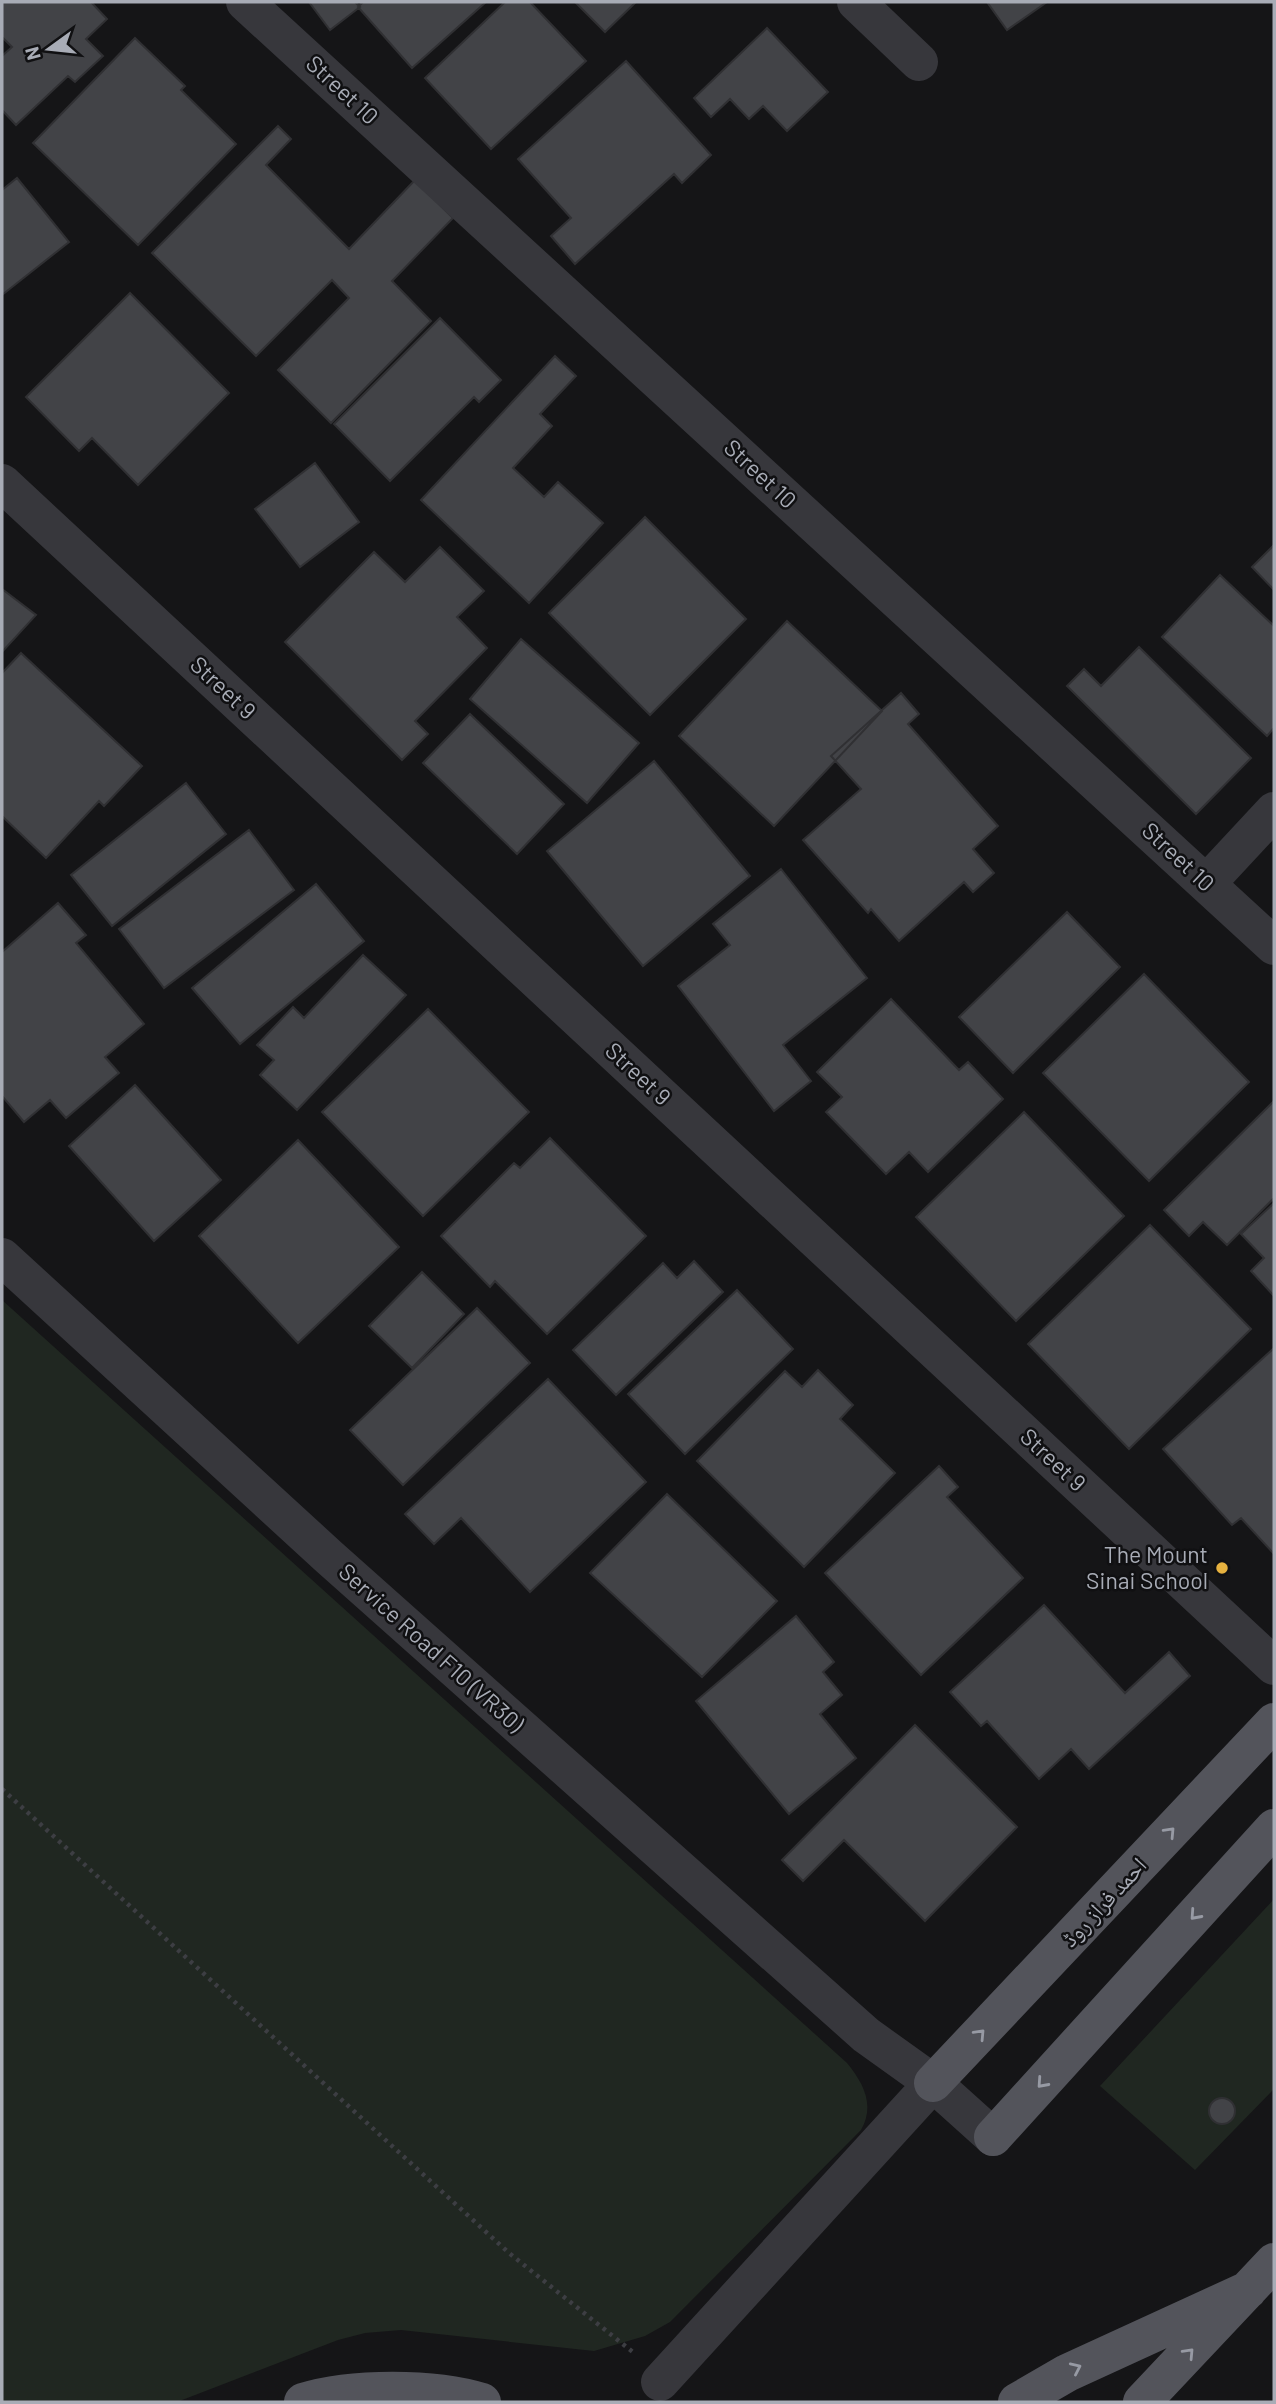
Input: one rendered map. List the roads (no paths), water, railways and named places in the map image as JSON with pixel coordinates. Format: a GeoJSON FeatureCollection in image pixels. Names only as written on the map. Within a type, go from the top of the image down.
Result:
{"type":"FeatureCollection","features":[{"type":"Feature","properties":{"kind":"main road","name":"احمد فراز روڈ"},"geometry":{"type":"LineString","coordinates":[[933,2083],[1274,1722]]}},
{"type":"Feature","properties":{"kind":"main road"},"geometry":{"type":"LineString","coordinates":[[993,2137],[1274,1828]]}},
{"type":"Feature","properties":{"kind":"main road"},"geometry":{"type":"LineString","coordinates":[[1142,2402],[1274,2262]]}},
{"type":"Feature","properties":{"kind":"main road"},"geometry":{"type":"LineString","coordinates":[[1017,2402],[1067,2373],[1248,2290]]}},
{"type":"Feature","properties":{"kind":"main road"},"geometry":{"type":"LineString","coordinates":[[303,2402],[382,2390],[463,2396],[482,2402]]}},
{"type":"Feature","properties":{"kind":"street","name":"Street 10"},"geometry":{"type":"LineString","coordinates":[[246,2],[1274,946]]}},
{"type":"Feature","properties":{"kind":"street"},"geometry":{"type":"LineString","coordinates":[[856,2],[919,62]]}},
{"type":"Feature","properties":{"kind":"street","name":"Street 9"},"geometry":{"type":"LineString","coordinates":[[2,483],[1274,1666]]}},
{"type":"Feature","properties":{"kind":"street"},"geometry":{"type":"LineString","coordinates":[[1207,883],[1274,811]]}},
{"type":"Feature","properties":{"kind":"street","name":"Service Road F10 (VR30)"},"geometry":{"type":"LineString","coordinates":[[2,1257],[329,1557],[866,2035],[933,2083],[993,2137]]}},
{"type":"Feature","properties":{"kind":"street"},"geometry":{"type":"LineString","coordinates":[[660,2382],[933,2083]]}},
{"type":"Feature","properties":{"kind":"place","name":"The Mount Sinai School"},"geometry":{"type":"Point","coordinates":[1222,1568]}}]}
